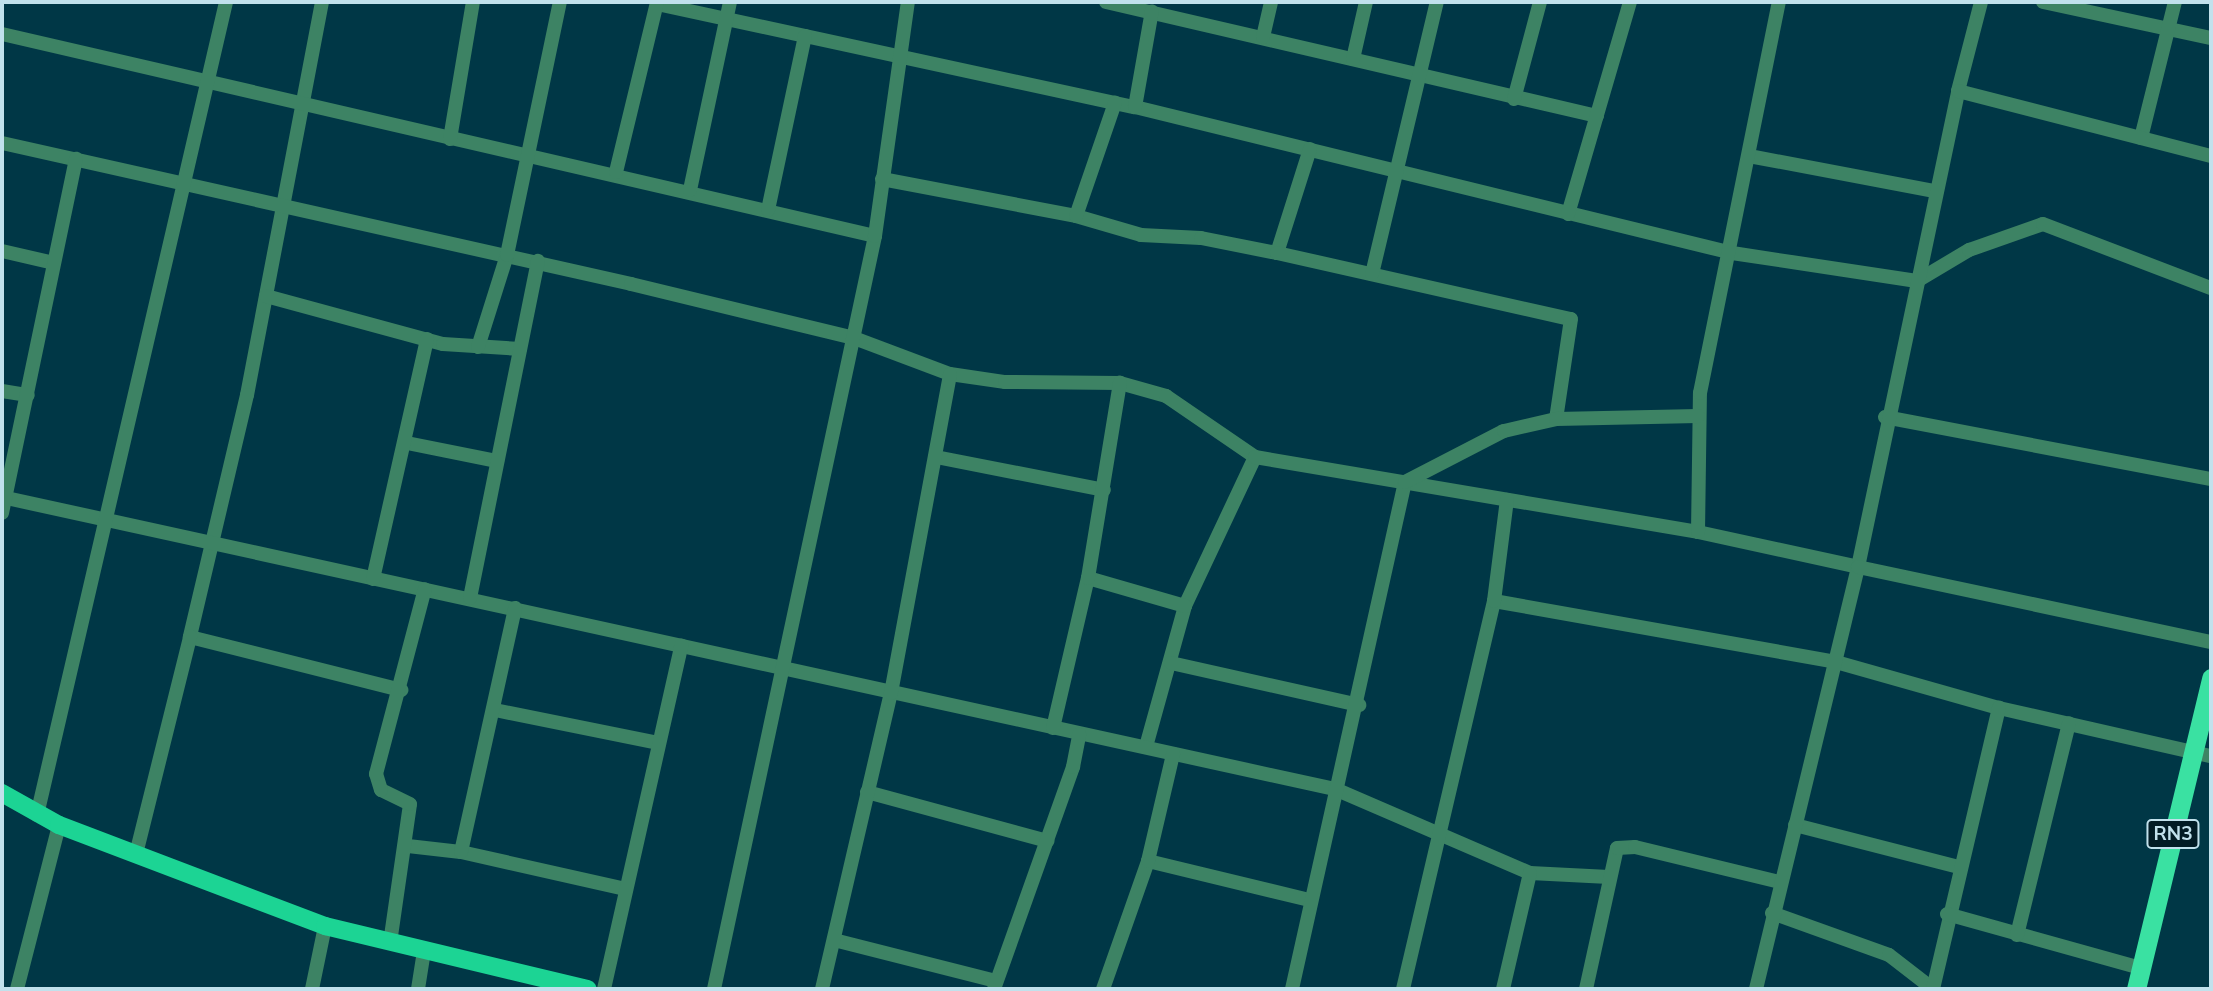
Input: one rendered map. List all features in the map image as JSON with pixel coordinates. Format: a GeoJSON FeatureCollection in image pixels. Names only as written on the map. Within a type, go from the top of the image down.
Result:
{"type":"FeatureCollection","features":[{"type":"Feature","properties":{"kind":"highway","name":"RN3"},"geometry":{"type":"LineString","coordinates":[[2136,989],[2202,755],[2211,678]]}},
{"type":"Feature","properties":{"kind":"main road"},"geometry":{"type":"LineString","coordinates":[[2,793],[59,825],[325,926],[588,989]]}},
{"type":"Feature","properties":{"kind":"street"},"geometry":{"type":"LineString","coordinates":[[37,815],[102,520],[226,2]]}},
{"type":"Feature","properties":{"kind":"street"},"geometry":{"type":"LineString","coordinates":[[136,854],[212,547],[266,296],[322,2]]}},
{"type":"Feature","properties":{"kind":"street"},"geometry":{"type":"LineString","coordinates":[[450,139],[474,2]]}},
{"type":"Feature","properties":{"kind":"street"},"geometry":{"type":"LineString","coordinates":[[478,347],[507,255],[561,2]]}},
{"type":"Feature","properties":{"kind":"street"},"geometry":{"type":"LineString","coordinates":[[690,190],[730,2]]}},
{"type":"Feature","properties":{"kind":"street"},"geometry":{"type":"LineString","coordinates":[[714,989],[875,236],[908,2]]}},
{"type":"Feature","properties":{"kind":"street"},"geometry":{"type":"LineString","coordinates":[[1106,2],[1263,37],[1417,78],[1597,116]]}},
{"type":"Feature","properties":{"kind":"street"},"geometry":{"type":"LineString","coordinates":[[1263,37],[1271,2]]}},
{"type":"Feature","properties":{"kind":"street"},"geometry":{"type":"LineString","coordinates":[[1353,59],[1366,2]]}},
{"type":"Feature","properties":{"kind":"street"},"geometry":{"type":"LineString","coordinates":[[1372,274],[1400,169],[1417,78],[1437,2]]}},
{"type":"Feature","properties":{"kind":"street"},"geometry":{"type":"LineString","coordinates":[[1514,100],[1540,2]]}},
{"type":"Feature","properties":{"kind":"street"},"geometry":{"type":"LineString","coordinates":[[1569,214],[1630,2]]}},
{"type":"Feature","properties":{"kind":"street"},"geometry":{"type":"LineString","coordinates":[[1698,532],[1698,416],[1779,2]]}},
{"type":"Feature","properties":{"kind":"street"},"geometry":{"type":"LineString","coordinates":[[1756,989],[1772,913],[1858,568],[1885,417],[1958,91],[1981,2]]}},
{"type":"Feature","properties":{"kind":"street"},"geometry":{"type":"LineString","coordinates":[[2043,2],[2211,38]]}},
{"type":"Feature","properties":{"kind":"street"},"geometry":{"type":"LineString","coordinates":[[2141,138],[2171,29],[2175,2]]}},
{"type":"Feature","properties":{"kind":"street"},"geometry":{"type":"LineString","coordinates":[[616,172],[657,3],[805,36],[899,53],[1135,107],[1400,169],[1569,214],[1732,253],[1917,281],[1969,250],[2043,224],[2211,288]]}},
{"type":"Feature","properties":{"kind":"street"},"geometry":{"type":"LineString","coordinates":[[1135,107],[1152,11]]}},
{"type":"Feature","properties":{"kind":"street"},"geometry":{"type":"LineString","coordinates":[[2,34],[529,158],[616,172],[875,236]]}},
{"type":"Feature","properties":{"kind":"street"},"geometry":{"type":"LineString","coordinates":[[768,210],[805,36]]}},
{"type":"Feature","properties":{"kind":"street"},"geometry":{"type":"LineString","coordinates":[[1958,91],[2211,156]]}},
{"type":"Feature","properties":{"kind":"street"},"geometry":{"type":"LineString","coordinates":[[1076,216],[1115,103]]}},
{"type":"Feature","properties":{"kind":"street"},"geometry":{"type":"LineString","coordinates":[[2,144],[538,261],[854,338],[950,374],[1005,382],[1120,383],[1166,396],[1255,457],[1698,532],[2211,642]]}},
{"type":"Feature","properties":{"kind":"street"},"geometry":{"type":"LineString","coordinates":[[1277,253],[1310,149]]}},
{"type":"Feature","properties":{"kind":"street"},"geometry":{"type":"LineString","coordinates":[[1749,156],[1935,191]]}},
{"type":"Feature","properties":{"kind":"street"},"geometry":{"type":"LineString","coordinates":[[76,159],[3,503],[102,520],[212,547],[470,598],[1079,735],[1335,789],[1441,832],[1479,856],[1530,873],[1609,877]]}},
{"type":"Feature","properties":{"kind":"street"},"geometry":{"type":"LineString","coordinates":[[882,179],[1076,216],[1134,234],[1277,253],[1571,319],[1556,419]]}},
{"type":"Feature","properties":{"kind":"street"},"geometry":{"type":"LineString","coordinates":[[2,251],[54,263]]}},
{"type":"Feature","properties":{"kind":"street"},"geometry":{"type":"LineString","coordinates":[[470,598],[538,261]]}},
{"type":"Feature","properties":{"kind":"street"},"geometry":{"type":"LineString","coordinates":[[266,296],[427,339],[478,347],[520,349]]}},
{"type":"Feature","properties":{"kind":"street"},"geometry":{"type":"LineString","coordinates":[[373,579],[407,443],[427,339]]}},
{"type":"Feature","properties":{"kind":"street"},"geometry":{"type":"LineString","coordinates":[[822,989],[891,693],[950,374]]}},
{"type":"Feature","properties":{"kind":"street"},"geometry":{"type":"LineString","coordinates":[[1053,728],[1088,578],[1120,383]]}},
{"type":"Feature","properties":{"kind":"street"},"geometry":{"type":"LineString","coordinates":[[2,391],[28,395]]}},
{"type":"Feature","properties":{"kind":"street"},"geometry":{"type":"LineString","coordinates":[[1405,482],[1504,431],[1556,419],[1698,416]]}},
{"type":"Feature","properties":{"kind":"street"},"geometry":{"type":"LineString","coordinates":[[1885,417],[2211,479]]}},
{"type":"Feature","properties":{"kind":"street"},"geometry":{"type":"LineString","coordinates":[[407,443],[497,461]]}},
{"type":"Feature","properties":{"kind":"street"},"geometry":{"type":"LineString","coordinates":[[936,457],[1104,490]]}},
{"type":"Feature","properties":{"kind":"street"},"geometry":{"type":"LineString","coordinates":[[1146,747],[1185,606],[1255,457]]}},
{"type":"Feature","properties":{"kind":"street"},"geometry":{"type":"LineString","coordinates":[[1292,989],[1335,789],[1359,705],[1405,482]]}},
{"type":"Feature","properties":{"kind":"street"},"geometry":{"type":"LineString","coordinates":[[1403,989],[1494,601],[1507,500]]}},
{"type":"Feature","properties":{"kind":"street"},"geometry":{"type":"LineString","coordinates":[[1088,578],[1185,606]]}},
{"type":"Feature","properties":{"kind":"street"},"geometry":{"type":"LineString","coordinates":[[390,943],[408,846],[410,804],[376,784],[425,589]]}},
{"type":"Feature","properties":{"kind":"street"},"geometry":{"type":"LineString","coordinates":[[1494,601],[1836,662],[1999,708],[2202,755]]}},
{"type":"Feature","properties":{"kind":"street"},"geometry":{"type":"LineString","coordinates":[[461,852],[495,710],[515,608]]}},
{"type":"Feature","properties":{"kind":"street"},"geometry":{"type":"LineString","coordinates":[[190,637],[401,690]]}},
{"type":"Feature","properties":{"kind":"street"},"geometry":{"type":"LineString","coordinates":[[604,989],[681,646]]}},
{"type":"Feature","properties":{"kind":"street"},"geometry":{"type":"LineString","coordinates":[[1171,663],[1359,705]]}},
{"type":"Feature","properties":{"kind":"street"},"geometry":{"type":"LineString","coordinates":[[1772,913],[1889,955],[1933,989],[1947,914],[1999,708]]}},
{"type":"Feature","properties":{"kind":"street"},"geometry":{"type":"LineString","coordinates":[[495,710],[658,743]]}},
{"type":"Feature","properties":{"kind":"street"},"geometry":{"type":"LineString","coordinates":[[2017,935],[2069,723]]}},
{"type":"Feature","properties":{"kind":"street"},"geometry":{"type":"LineString","coordinates":[[834,940],[995,985],[1047,841],[1079,735]]}},
{"type":"Feature","properties":{"kind":"street"},"geometry":{"type":"LineString","coordinates":[[1103,989],[1148,861],[1173,754]]}},
{"type":"Feature","properties":{"kind":"street"},"geometry":{"type":"LineString","coordinates":[[867,792],[1047,841]]}},
{"type":"Feature","properties":{"kind":"street"},"geometry":{"type":"LineString","coordinates":[[17,989],[59,825]]}},
{"type":"Feature","properties":{"kind":"street"},"geometry":{"type":"LineString","coordinates":[[1795,825],[1959,867]]}},
{"type":"Feature","properties":{"kind":"street"},"geometry":{"type":"LineString","coordinates":[[408,846],[461,852],[625,889]]}},
{"type":"Feature","properties":{"kind":"street"},"geometry":{"type":"LineString","coordinates":[[1586,989],[1613,855],[1624,846],[1780,882]]}},
{"type":"Feature","properties":{"kind":"street"},"geometry":{"type":"LineString","coordinates":[[1148,861],[1309,900]]}},
{"type":"Feature","properties":{"kind":"street"},"geometry":{"type":"LineString","coordinates":[[1503,989],[1530,873]]}},
{"type":"Feature","properties":{"kind":"street"},"geometry":{"type":"LineString","coordinates":[[1947,914],[2141,968]]}},
{"type":"Feature","properties":{"kind":"street"},"geometry":{"type":"LineString","coordinates":[[312,989],[325,926]]}},
{"type":"Feature","properties":{"kind":"street"},"geometry":{"type":"LineString","coordinates":[[418,989],[424,951]]}}]}
